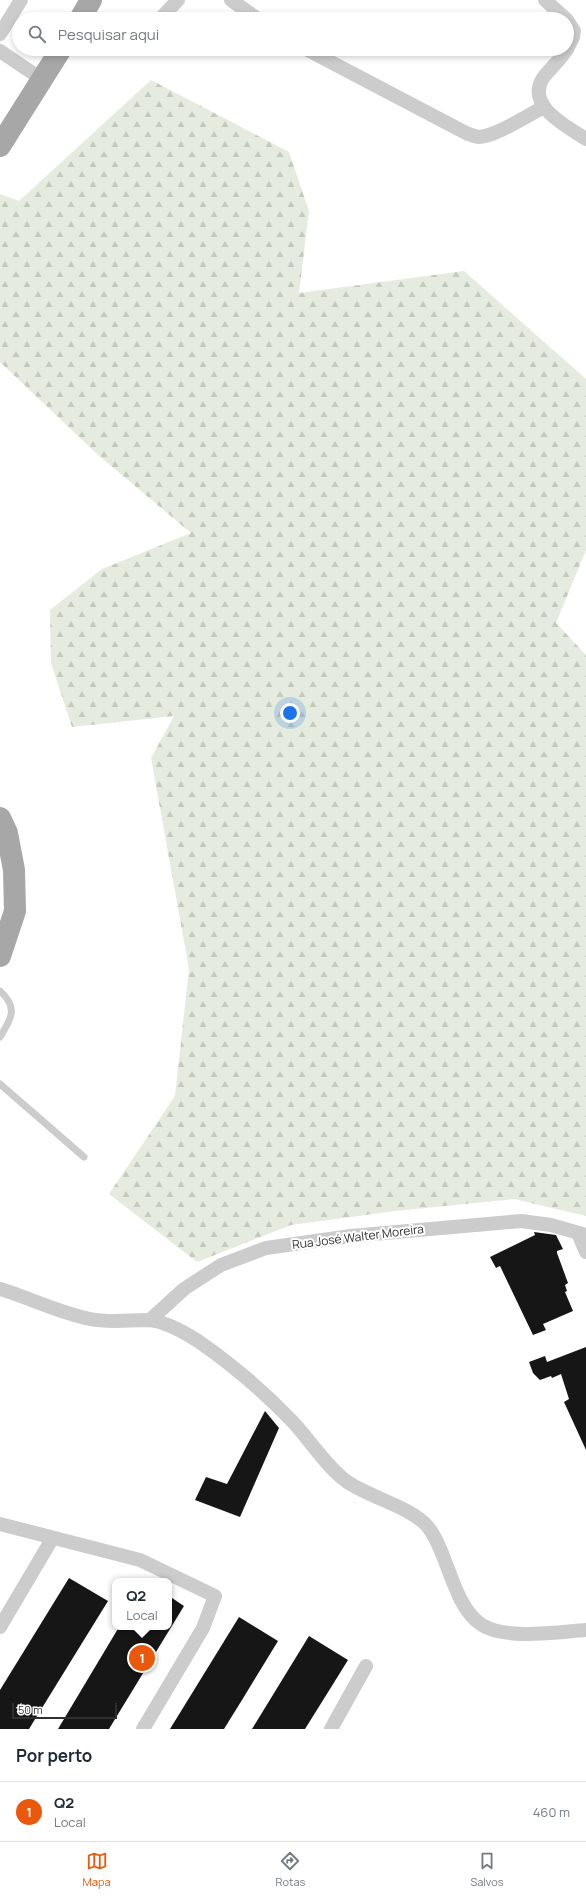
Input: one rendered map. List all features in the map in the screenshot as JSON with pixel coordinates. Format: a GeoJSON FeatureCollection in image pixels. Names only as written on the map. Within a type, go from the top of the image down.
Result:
{"type":"FeatureCollection","features":[{"type":"Feature","properties":{"kind":"main road"},"geometry":{"type":"LineString","coordinates":[[84,12],[91,0]]}},
{"type":"Feature","properties":{"kind":"main road"},"geometry":{"type":"LineString","coordinates":[[0,146],[57,56]]}},
{"type":"Feature","properties":{"kind":"main road"},"geometry":{"type":"LineString","coordinates":[[0,818],[7,833],[14,870],[15,912],[0,956]]}},
{"type":"Feature","properties":{"kind":"street"},"geometry":{"type":"LineString","coordinates":[[14,12],[21,0]]}},
{"type":"Feature","properties":{"kind":"street"},"geometry":{"type":"LineString","coordinates":[[167,12],[178,0]]}},
{"type":"Feature","properties":{"kind":"street"},"geometry":{"type":"LineString","coordinates":[[231,0],[248,12]]}},
{"type":"Feature","properties":{"kind":"street"},"geometry":{"type":"LineString","coordinates":[[545,0],[558,12]]}},
{"type":"Feature","properties":{"kind":"street"},"geometry":{"type":"LineString","coordinates":[[0,34],[12,15]]}},
{"type":"Feature","properties":{"kind":"street"},"geometry":{"type":"LineString","coordinates":[[0,51],[42,80]]}},
{"type":"Feature","properties":{"kind":"street"},"geometry":{"type":"LineString","coordinates":[[319,56],[466,133],[477,137],[486,136],[544,107]]}},
{"type":"Feature","properties":{"kind":"street"},"geometry":{"type":"LineString","coordinates":[[561,56],[543,78],[539,88],[539,97],[544,107],[555,118],[586,139]]}},
{"type":"Feature","properties":{"kind":"street","name":"Rua José Walter Moreira"},"geometry":{"type":"LineString","coordinates":[[150,1320],[184,1289],[221,1265],[266,1248],[350,1236],[521,1221],[551,1225],[582,1234]]}},
{"type":"Feature","properties":{"kind":"street"},"geometry":{"type":"LineString","coordinates":[[582,1234],[586,1252]]}},
{"type":"Feature","properties":{"kind":"street"},"geometry":{"type":"LineString","coordinates":[[0,1290],[68,1314],[90,1319],[116,1322],[150,1320],[171,1326],[198,1342],[259,1389],[293,1422],[345,1480],[364,1492],[418,1518],[428,1527],[463,1603],[472,1617],[483,1625],[501,1631],[532,1634],[586,1630]]}},
{"type":"Feature","properties":{"kind":"street"},"geometry":{"type":"LineString","coordinates":[[0,1524],[52,1539],[140,1560],[215,1596],[203,1628],[143,1729]]}},
{"type":"Feature","properties":{"kind":"street"},"geometry":{"type":"LineString","coordinates":[[0,1627],[52,1539]]}},
{"type":"Feature","properties":{"kind":"street"},"geometry":{"type":"LineString","coordinates":[[330,1729],[366,1666]]}},
{"type":"Feature","properties":{"kind":"lane"},"geometry":{"type":"LineString","coordinates":[[0,991],[12,1006],[10,1020],[0,1037]]}},
{"type":"Feature","properties":{"kind":"lane"},"geometry":{"type":"LineString","coordinates":[[0,1084],[84,1157]]}},
{"type":"Feature","properties":{"kind":"green space"},"geometry":{"type":"Polygon","coordinates":[[[151,80],[289,152],[309,211],[299,293],[464,271],[586,379],[586,550],[556,623],[586,655],[586,1216],[514,1199],[395,1211],[291,1225],[197,1262],[109,1194],[175,1096],[189,969],[151,758],[174,716],[72,727],[51,663],[50,610],[102,569],[191,533],[97,454],[0,362],[0,194],[19,201],[151,80]]]}},
{"type":"Feature","properties":{"kind":"building"},"geometry":{"type":"Polygon","coordinates":[[[534,1232],[556,1235],[563,1249],[557,1251],[557,1253],[568,1283],[565,1285],[567,1291],[565,1292],[573,1311],[543,1324],[546,1330],[533,1335],[500,1266],[496,1268],[490,1257],[535,1235],[534,1232]]]}},
{"type":"Feature","properties":{"kind":"building"},"geometry":{"type":"Polygon","coordinates":[[[586,1347],[586,1450],[564,1402],[569,1399],[561,1374],[552,1378],[551,1376],[540,1380],[533,1373],[529,1362],[545,1356],[547,1362],[586,1347]]]}},
{"type":"Feature","properties":{"kind":"building"},"geometry":{"type":"Polygon","coordinates":[[[265,1411],[279,1428],[240,1517],[195,1500],[206,1477],[227,1484],[265,1411]]]}},
{"type":"Feature","properties":{"kind":"building"},"geometry":{"type":"Polygon","coordinates":[[[69,1578],[108,1601],[29,1729],[0,1729],[0,1690],[69,1578]]]}},
{"type":"Feature","properties":{"kind":"building"},"geometry":{"type":"Polygon","coordinates":[[[172,1598],[184,1606],[172,1626],[172,1598]]]}},
{"type":"Feature","properties":{"kind":"building"},"geometry":{"type":"Polygon","coordinates":[[[239,1617],[278,1641],[242,1700],[224,1729],[170,1729],[239,1617]]]}},
{"type":"Feature","properties":{"kind":"building"},"geometry":{"type":"Polygon","coordinates":[[[117,1630],[169,1630],[109,1729],[58,1729],[117,1630]]]}},
{"type":"Feature","properties":{"kind":"building"},"geometry":{"type":"Polygon","coordinates":[[[309,1636],[348,1660],[305,1729],[252,1729],[309,1636]]]}},
{"type":"Feature","properties":{"kind":"place","name":"Q2"},"geometry":{"type":"Point","coordinates":[142,1658]}}]}
